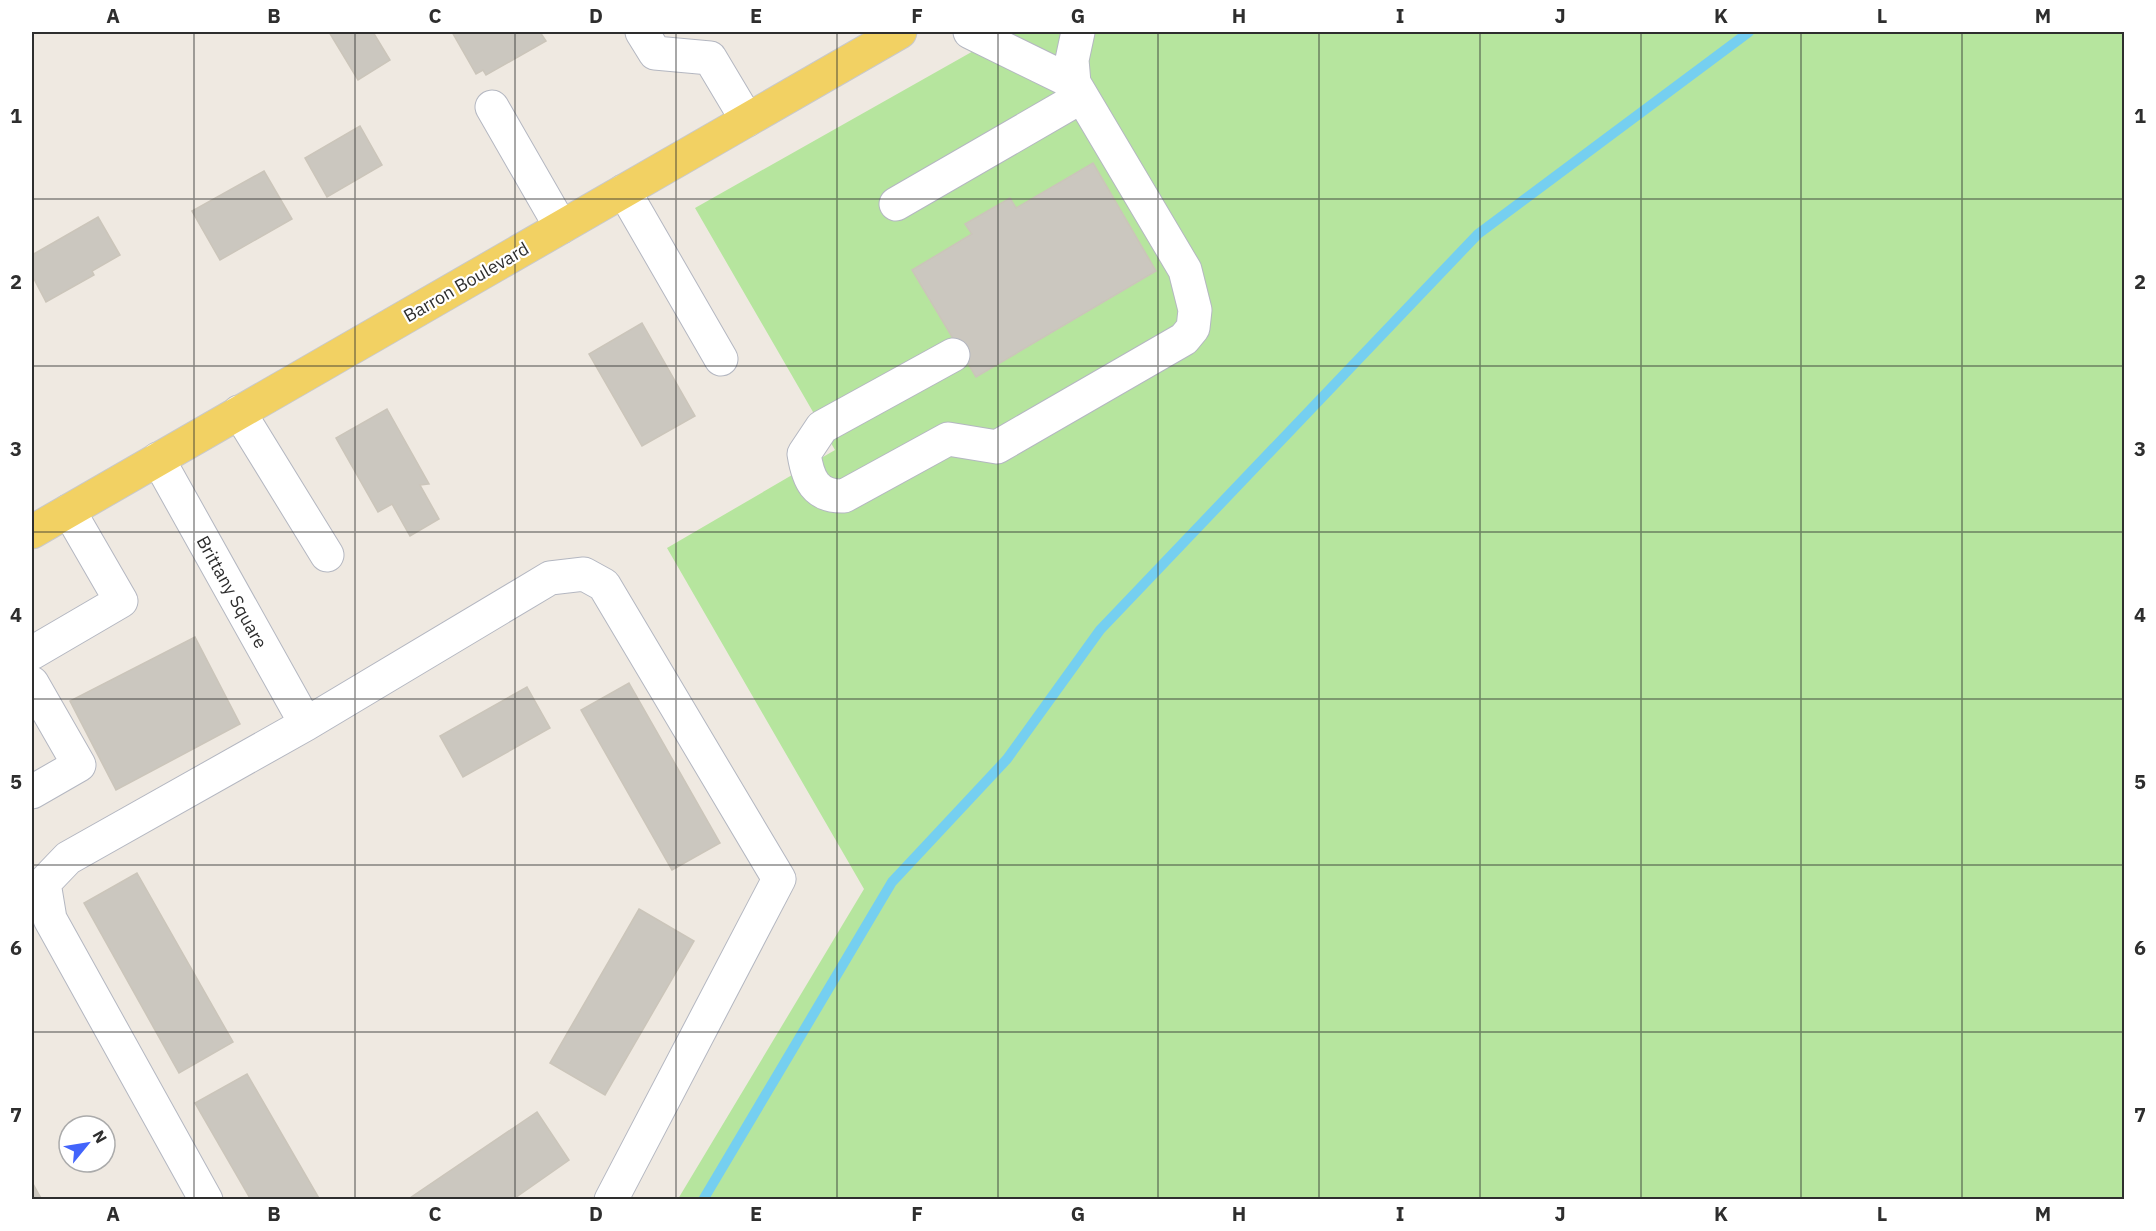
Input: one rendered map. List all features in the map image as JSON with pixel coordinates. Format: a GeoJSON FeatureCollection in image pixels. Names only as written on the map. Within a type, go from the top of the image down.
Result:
{"type":"FeatureCollection","features":[{"type":"Feature","properties":{"kind":"main road","name":"Barron Boulevard"},"geometry":{"type":"LineString","coordinates":[[32,532],[900,32]]}},
{"type":"Feature","properties":{"kind":"lane"},"geometry":{"type":"LineString","coordinates":[[642,32],[655,53],[710,58],[747,120]]}},
{"type":"Feature","properties":{"kind":"lane"},"geometry":{"type":"LineString","coordinates":[[970,32],[1077,90]]}},
{"type":"Feature","properties":{"kind":"lane"},"geometry":{"type":"LineString","coordinates":[[953,355],[822,427],[804,454],[807,473],[816,487],[830,497],[844,496],[948,439],[997,447],[1184,339],[1193,328],[1195,310],[1185,270],[1077,90],[1072,60],[1078,32]]}},
{"type":"Feature","properties":{"kind":"lane"},"geometry":{"type":"LineString","coordinates":[[896,204],[1077,90]]}},
{"type":"Feature","properties":{"kind":"lane"},"geometry":{"type":"LineString","coordinates":[[492,107],[561,227]]}},
{"type":"Feature","properties":{"kind":"lane"},"geometry":{"type":"LineString","coordinates":[[624,191],[721,359]]}},
{"type":"Feature","properties":{"kind":"lane"},"geometry":{"type":"LineString","coordinates":[[240,412],[327,555]]}},
{"type":"Feature","properties":{"kind":"lane","name":"Brittany Square"},"geometry":{"type":"LineString","coordinates":[[158,459],[306,724]]}},
{"type":"Feature","properties":{"kind":"lane"},"geometry":{"type":"LineString","coordinates":[[32,653],[121,601],[69,511]]}},
{"type":"Feature","properties":{"kind":"lane"},"geometry":{"type":"LineString","coordinates":[[206,1200],[50,919],[44,883],[68,858],[306,724],[550,578],[584,574],[604,585],[779,879],[611,1200]]}},
{"type":"Feature","properties":{"kind":"lane"},"geometry":{"type":"LineString","coordinates":[[32,683],[79,765],[32,792]]}},
{"type":"Feature","properties":{"kind":"green space"},"geometry":{"type":"Polygon","coordinates":[[[1007,32],[2124,32],[2124,1199],[678,1199],[864,889],[667,548],[835,450],[695,208],[1007,32]]]}},
{"type":"Feature","properties":{"kind":"building"},"geometry":{"type":"Polygon","coordinates":[[[329,32],[373,32],[390,60],[358,80],[329,32]]]}},
{"type":"Feature","properties":{"kind":"building"},"geometry":{"type":"Polygon","coordinates":[[[452,32],[540,32],[546,41],[486,75],[483,70],[476,74],[452,32]]]}},
{"type":"Feature","properties":{"kind":"building"},"geometry":{"type":"Polygon","coordinates":[[[360,126],[382,165],[327,197],[305,158],[360,126]]]}},
{"type":"Feature","properties":{"kind":"building"},"geometry":{"type":"Polygon","coordinates":[[[1093,163],[1156,271],[976,377],[912,270],[972,234],[965,224],[1010,198],[1016,208],[1093,163]]]}},
{"type":"Feature","properties":{"kind":"building"},"geometry":{"type":"Polygon","coordinates":[[[264,171],[292,219],[220,260],[192,211],[264,171]]]}},
{"type":"Feature","properties":{"kind":"building"},"geometry":{"type":"Polygon","coordinates":[[[98,217],[120,255],[92,271],[94,275],[46,302],[32,275],[32,255],[98,217]]]}},
{"type":"Feature","properties":{"kind":"building"},"geometry":{"type":"Polygon","coordinates":[[[642,323],[695,416],[642,446],[589,354],[642,323]]]}},
{"type":"Feature","properties":{"kind":"building"},"geometry":{"type":"Polygon","coordinates":[[[387,409],[429,484],[420,485],[439,519],[410,536],[392,504],[378,512],[336,438],[387,409]]]}},
{"type":"Feature","properties":{"kind":"building"},"geometry":{"type":"Polygon","coordinates":[[[195,637],[240,724],[116,790],[70,701],[195,637]]]}},
{"type":"Feature","properties":{"kind":"building"},"geometry":{"type":"Polygon","coordinates":[[[629,683],[720,843],[672,870],[581,710],[629,683]]]}},
{"type":"Feature","properties":{"kind":"building"},"geometry":{"type":"Polygon","coordinates":[[[527,687],[550,728],[463,777],[440,736],[527,687]]]}},
{"type":"Feature","properties":{"kind":"building"},"geometry":{"type":"Polygon","coordinates":[[[137,873],[233,1042],[179,1073],[84,903],[137,873]]]}},
{"type":"Feature","properties":{"kind":"building"},"geometry":{"type":"Polygon","coordinates":[[[639,909],[694,941],[605,1095],[550,1063],[639,909]]]}},
{"type":"Feature","properties":{"kind":"building"},"geometry":{"type":"Polygon","coordinates":[[[247,1074],[320,1200],[251,1200],[195,1103],[247,1074]]]}},
{"type":"Feature","properties":{"kind":"building"},"geometry":{"type":"Polygon","coordinates":[[[537,1112],[569,1160],[512,1200],[407,1200],[537,1112]]]}},
{"type":"Feature","properties":{"kind":"building"},"geometry":{"type":"Polygon","coordinates":[[[32,1182],[42,1200],[32,1200],[32,1182]]]}},
{"type":"Feature","properties":{"kind":"waterway"},"geometry":{"type":"LineString","coordinates":[[703,1200],[892,882],[1007,759],[1100,630],[1478,234],[1749,32]]}}]}
